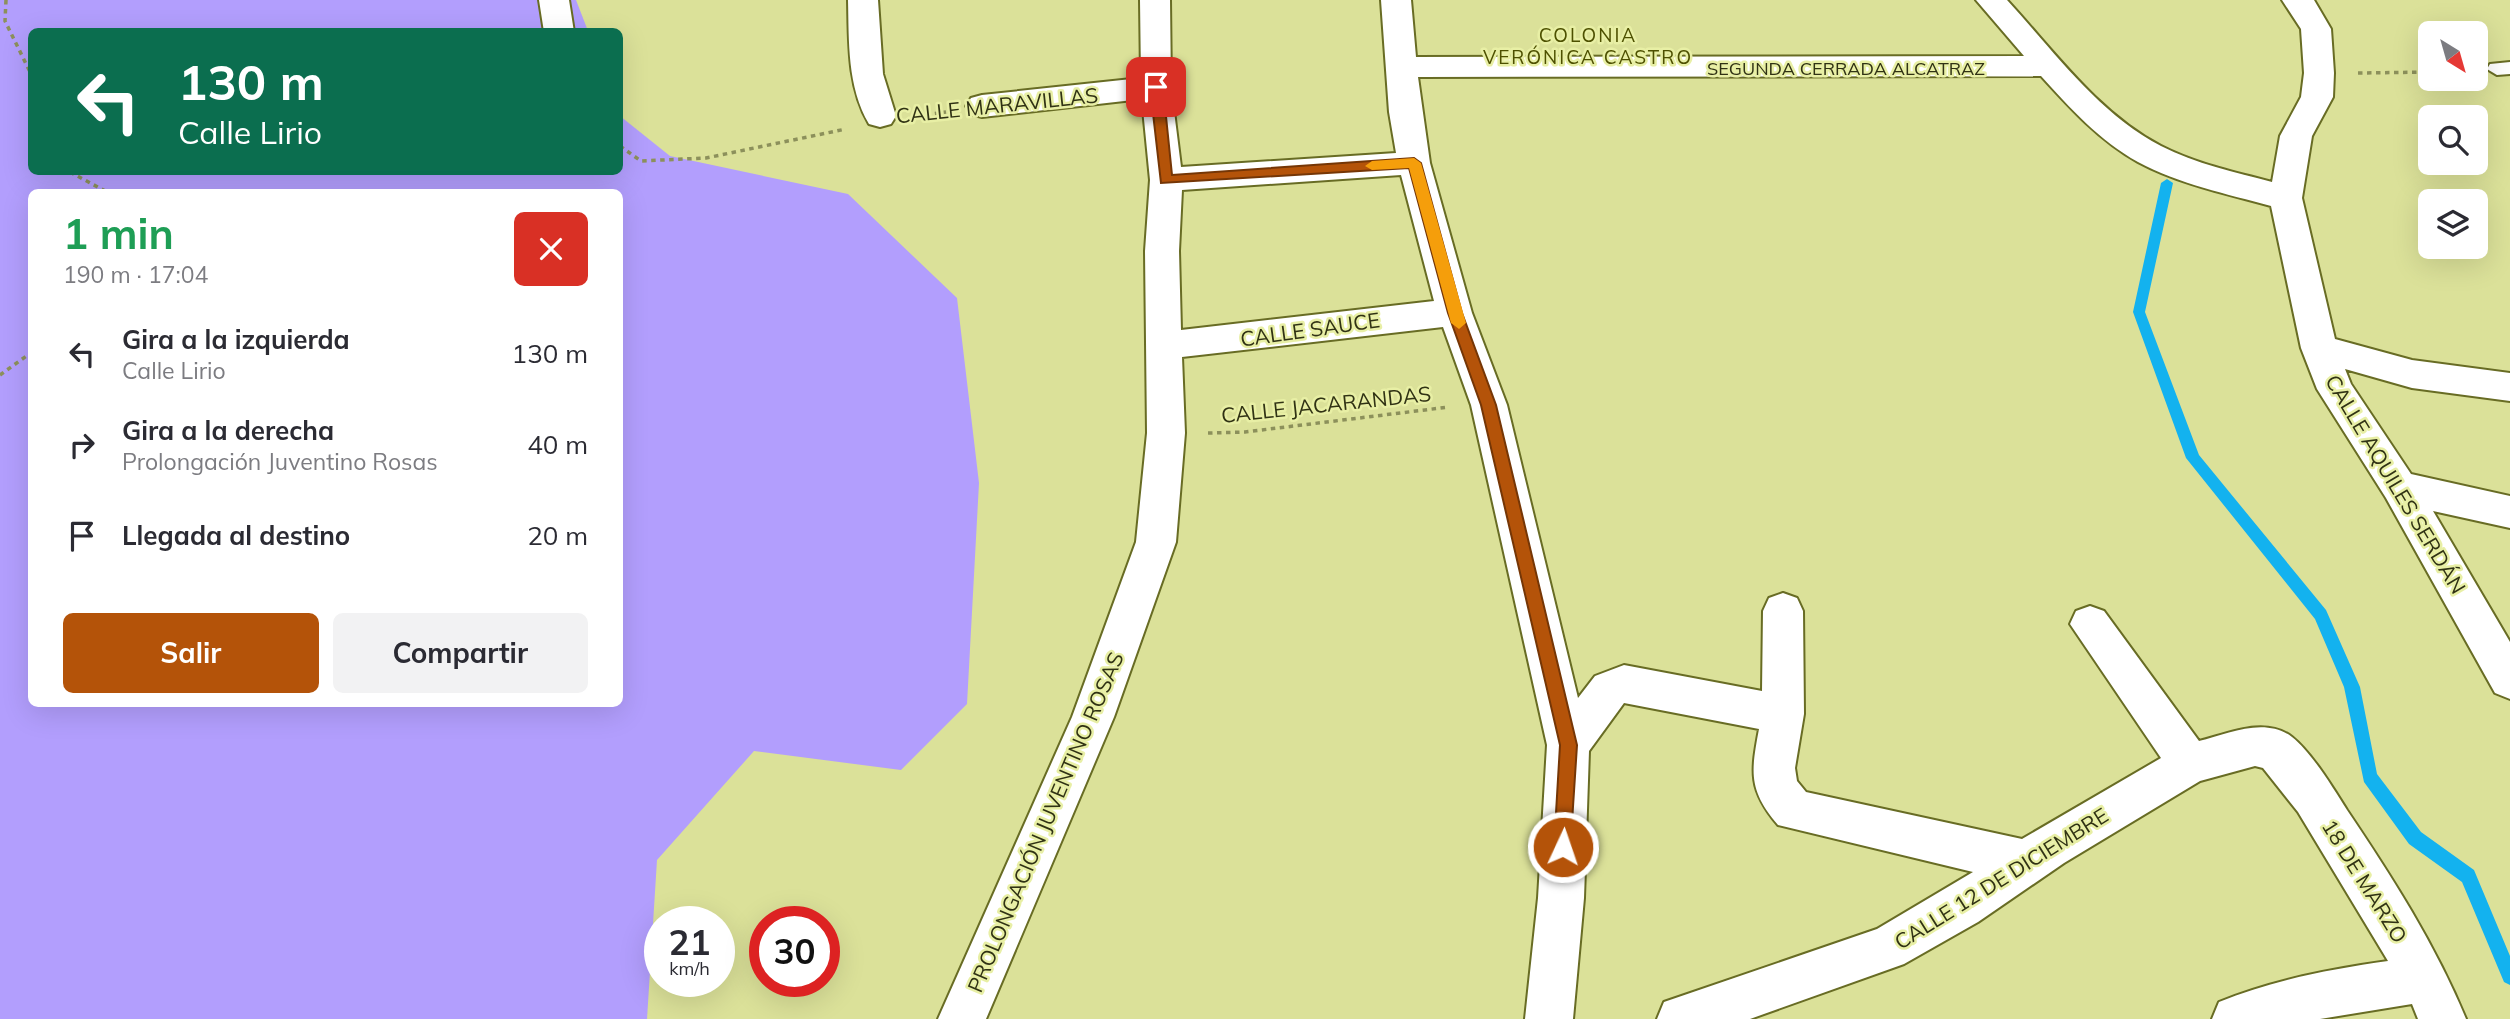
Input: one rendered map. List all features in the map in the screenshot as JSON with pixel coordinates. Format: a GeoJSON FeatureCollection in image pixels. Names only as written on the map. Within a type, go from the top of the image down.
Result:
{"type":"FeatureCollection","features":[{"type":"Feature","properties":{"kind":"street"},"geometry":{"type":"LineString","coordinates":[[554,0],[558,28]]}},
{"type":"Feature","properties":{"kind":"street"},"geometry":{"type":"LineString","coordinates":[[863,0],[864,41],[875,106],[880,116]]}},
{"type":"Feature","properties":{"kind":"street","name":"PROLONGACIÓN JUVENTINO ROSAS"},"geometry":{"type":"LineString","coordinates":[[962,1019],[1093,717],[1156,542],[1166,433],[1162,251],[1166,180],[1156,87],[1155,0]]}},
{"type":"Feature","properties":{"kind":"street"},"geometry":{"type":"LineString","coordinates":[[1396,0],[1405,112],[1414,163],[1455,313],[1489,405],[1569,745],[1561,898],[1549,1019]]}},
{"type":"Feature","properties":{"kind":"street"},"geometry":{"type":"LineString","coordinates":[[1991,0],[2110,127],[2147,153],[2184,169],[2286,198]]}},
{"type":"Feature","properties":{"kind":"street","name":"CALLE AQUILES SERDÁN"},"geometry":{"type":"LineString","coordinates":[[2297,0],[2305,8],[2316,29],[2319,73],[2317,97],[2296,136],[2286,198],[2319,348],[2335,389],[2399,487],[2506,664]]}},
{"type":"Feature","properties":{"kind":"street","name":"SEGUNDA CERRADA ALCATRAZ"},"geometry":{"type":"LineString","coordinates":[[1402,67],[1641,69],[2052,66]]}},
{"type":"Feature","properties":{"kind":"street","name":"CALLE MARAVILLAS"},"geometry":{"type":"LineString","coordinates":[[982,106],[1156,87]]}},
{"type":"Feature","properties":{"kind":"street"},"geometry":{"type":"LineString","coordinates":[[1166,180],[1414,163]]}},
{"type":"Feature","properties":{"kind":"street","name":"CALLE SAUCE"},"geometry":{"type":"LineString","coordinates":[[1165,345],[1261,337],[1386,318],[1455,313]]}},
{"type":"Feature","properties":{"kind":"street"},"geometry":{"type":"LineString","coordinates":[[2319,348],[2412,374],[2510,387]]}},
{"type":"Feature","properties":{"kind":"street"},"geometry":{"type":"LineString","coordinates":[[2399,487],[2510,512]]}},
{"type":"Feature","properties":{"kind":"street"},"geometry":{"type":"LineString","coordinates":[[1783,611],[1783,714],[1773,768],[1777,791],[1794,810],[2026,862]]}},
{"type":"Feature","properties":{"kind":"street"},"geometry":{"type":"LineString","coordinates":[[2090,624],[2190,764]]}},
{"type":"Feature","properties":{"kind":"street"},"geometry":{"type":"LineString","coordinates":[[1569,745],[1610,689],[1623,684],[1783,714]]}},
{"type":"Feature","properties":{"kind":"street","name":"CALLE 12 DE DICIEMBRE"},"geometry":{"type":"LineString","coordinates":[[1681,1019],[1888,948],[1962,906],[2026,862],[2190,764],[2255,746],[2276,751]]}},
{"type":"Feature","properties":{"kind":"street","name":"18 DE MARZO"},"geometry":{"type":"LineString","coordinates":[[2276,751],[2313,797],[2357,864],[2434,999]]}},
{"type":"Feature","properties":{"kind":"street"},"geometry":{"type":"LineString","coordinates":[[2236,1019],[2332,992],[2434,999]]}},
{"type":"Feature","properties":{"kind":"path"},"geometry":{"type":"LineString","coordinates":[[6,0],[5,21],[28,68]]}},
{"type":"Feature","properties":{"kind":"path"},"geometry":{"type":"LineString","coordinates":[[2319,73],[2418,72]]}},
{"type":"Feature","properties":{"kind":"path","name":"CALLE MARAVILLAS"},"geometry":{"type":"LineString","coordinates":[[880,116],[891,120],[982,106]]}},
{"type":"Feature","properties":{"kind":"path"},"geometry":{"type":"LineString","coordinates":[[623,148],[641,161],[706,158],[867,125],[880,116]]}},
{"type":"Feature","properties":{"kind":"path"},"geometry":{"type":"LineString","coordinates":[[76,175],[102,189]]}},
{"type":"Feature","properties":{"kind":"path"},"geometry":{"type":"LineString","coordinates":[[0,375],[28,355]]}},
{"type":"Feature","properties":{"kind":"path","name":"CALLE JACARANDAS"},"geometry":{"type":"LineString","coordinates":[[1166,433],[1245,432],[1425,408],[1489,405]]}},
{"type":"Feature","properties":{"kind":"shaded area"},"geometry":{"type":"Polygon","coordinates":[[[0,0],[576,0],[587,28],[28,28],[28,175],[623,175],[623,118],[670,156],[848,194],[957,298],[979,483],[967,704],[901,770],[754,751],[657,860],[654,906],[644,906],[644,997],[648,997],[647,1019],[0,1019],[0,0]]]}},
{"type":"Feature","properties":{"kind":"waterway"},"geometry":{"type":"LineString","coordinates":[[2167,183],[2139,312],[2193,458],[2321,615],[2352,687],[2370,777],[2415,838],[2468,876],[2510,976]]}},
{"type":"Feature","properties":{"kind":"slow traffic"},"geometry":{"type":"LineString","coordinates":[[1372,166],[1414,163],[1459,323]]}},
{"type":"Feature","properties":{"kind":"district","name":"COLONIA VERÓNICA CASTRO"},"geometry":{"type":"Point","coordinates":[1588,46]}},
{"type":"Feature","properties":{"kind":"route"},"geometry":{"type":"LineString","coordinates":[[1156,87],[1166,180],[1414,163],[1455,313],[1489,405],[1527,577],[1569,745],[1563,847]]}}]}
